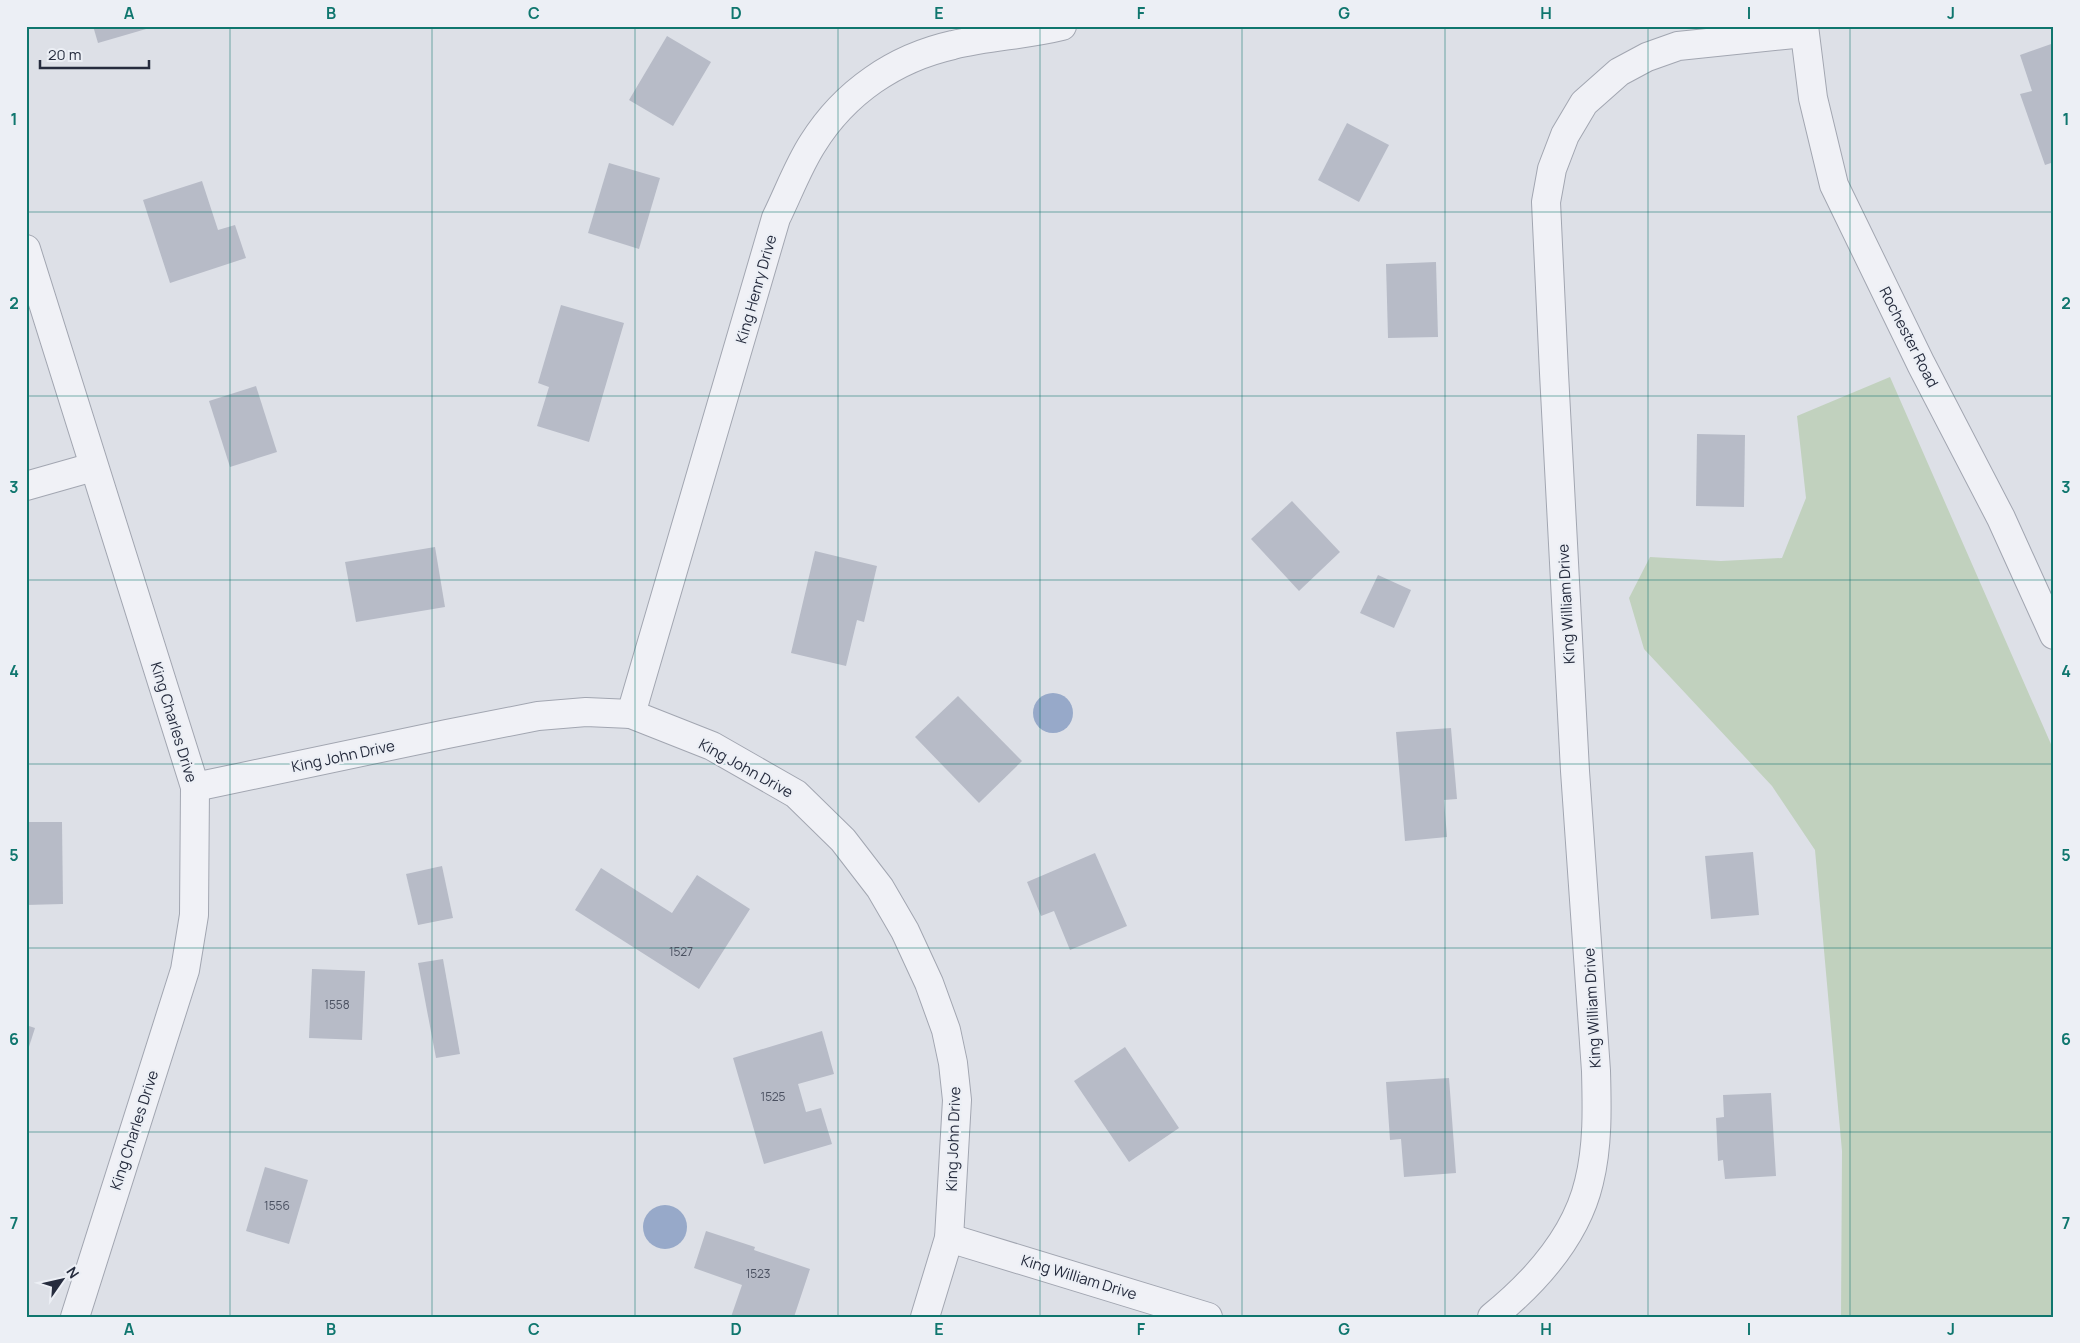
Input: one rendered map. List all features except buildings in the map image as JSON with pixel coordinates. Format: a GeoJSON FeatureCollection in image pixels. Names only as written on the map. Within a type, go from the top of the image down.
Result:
{"type":"FeatureCollection","features":[{"type":"Feature","properties":{"kind":"street","name":"King Henry Drive"},"geometry":{"type":"LineString","coordinates":[[631,714],[776,218],[812,143],[837,111],[864,86],[891,67],[924,52],[955,44],[1062,26]]}},
{"type":"Feature","properties":{"kind":"street","name":"Rochester Road"},"geometry":{"type":"LineString","coordinates":[[1804,30],[1813,98],[1834,185],[1922,364],[2001,518],[2054,635]]}},
{"type":"Feature","properties":{"kind":"street","name":"King William Drive"},"geometry":{"type":"LineString","coordinates":[[1492,1317],[1508,1304],[1551,1261],[1578,1212],[1589,1182],[1596,1120],[1596,1071],[1575,771],[1553,363],[1546,202],[1552,169],[1565,135],[1584,103],[1626,68],[1646,57],[1678,46],[1804,30]]}},
{"type":"Feature","properties":{"kind":"street","name":"King Charles Drive"},"geometry":{"type":"LineString","coordinates":[[26,249],[195,787],[194,915],[185,970],[75,1317]]}},
{"type":"Feature","properties":{"kind":"street"},"geometry":{"type":"LineString","coordinates":[[26,486],[93,467]]}},
{"type":"Feature","properties":{"kind":"street","name":"King John Drive"},"geometry":{"type":"LineString","coordinates":[[195,787],[538,716],[586,712],[631,714],[712,746],[796,794],[843,840],[880,888],[905,931],[929,983],[946,1030],[953,1063],[957,1100],[950,1238],[925,1317]]}},
{"type":"Feature","properties":{"kind":"street","name":"King William Drive"},"geometry":{"type":"LineString","coordinates":[[950,1238],[1208,1317]]}},
{"type":"Feature","properties":{"kind":"green space"},"geometry":{"type":"Polygon","coordinates":[[[1890,377],[2054,751],[2054,1317],[1841,1317],[1842,1151],[1815,850],[1772,786],[1644,649],[1629,598],[1650,557],[1721,561],[1782,558],[1806,498],[1797,416],[1890,377]]]}},
{"type":"Feature","properties":{"kind":"water"},"geometry":{"type":"Polygon","coordinates":[[[1053,693],[1067,699],[1073,713],[1067,727],[1053,733],[1039,727],[1033,713],[1039,699],[1053,693]]]}},
{"type":"Feature","properties":{"kind":"water"},"geometry":{"type":"Polygon","coordinates":[[[669,1205],[681,1211],[686,1219],[686,1235],[681,1243],[673,1248],[661,1249],[649,1243],[644,1235],[643,1223],[649,1211],[657,1206],[669,1205]]]}}]}
